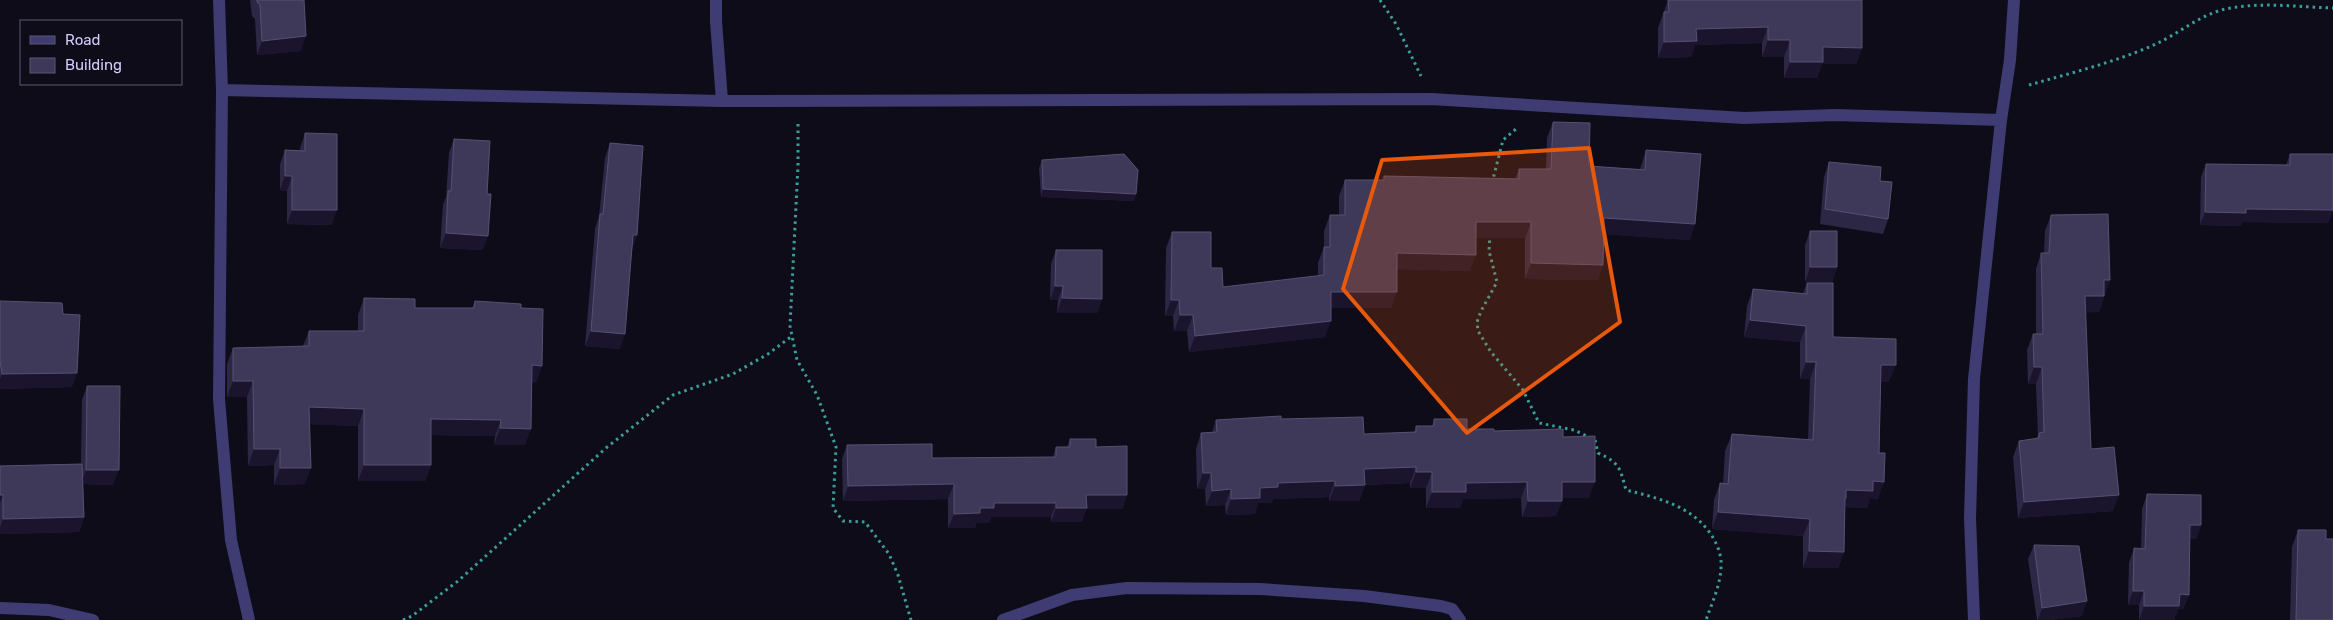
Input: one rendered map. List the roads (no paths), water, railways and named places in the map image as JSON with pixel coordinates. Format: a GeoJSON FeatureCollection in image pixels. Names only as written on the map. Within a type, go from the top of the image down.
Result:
{"type":"FeatureCollection","features":[{"type":"Feature","properties":{"kind":"street"},"geometry":{"type":"LineString","coordinates":[[220,0],[222,90],[220,399],[231,540],[249,620]]}},
{"type":"Feature","properties":{"kind":"street"},"geometry":{"type":"LineString","coordinates":[[716,0],[722,101]]}},
{"type":"Feature","properties":{"kind":"street"},"geometry":{"type":"LineString","coordinates":[[1974,620],[1970,518],[1974,379],[2001,120],[2007,91],[2014,0]]}},
{"type":"Feature","properties":{"kind":"street"},"geometry":{"type":"LineString","coordinates":[[222,90],[722,101],[1431,99],[1744,118],[1835,115],[2001,120]]}},
{"type":"Feature","properties":{"kind":"street"},"geometry":{"type":"LineString","coordinates":[[1003,620],[1072,595],[1127,588],[1260,589],[1364,596],[1441,606],[1452,609],[1460,620]]}},
{"type":"Feature","properties":{"kind":"street"},"geometry":{"type":"LineString","coordinates":[[0,608],[49,610],[93,620]]}}]}
